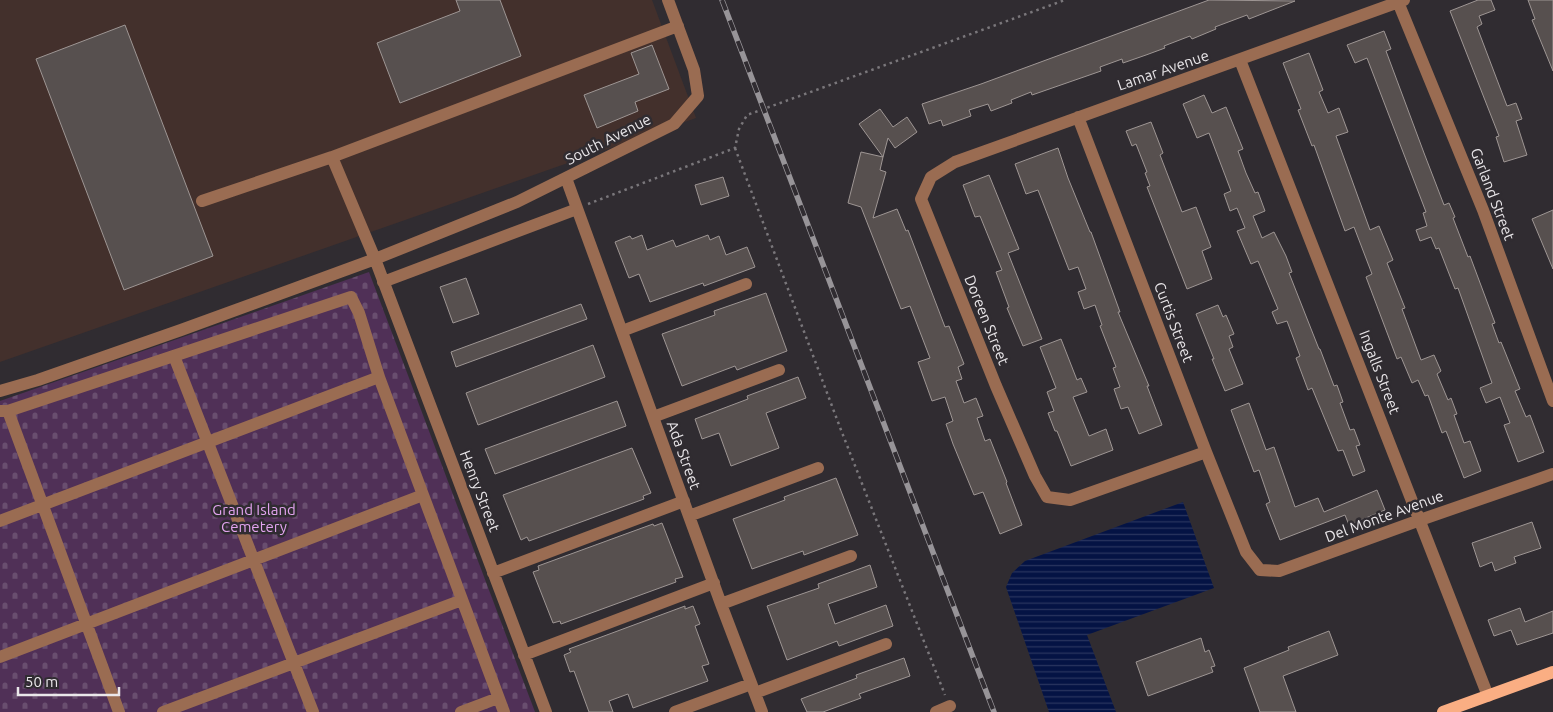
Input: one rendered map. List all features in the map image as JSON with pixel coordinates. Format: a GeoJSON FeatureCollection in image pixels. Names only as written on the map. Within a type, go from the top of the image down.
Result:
{"type":"FeatureCollection","features":[{"type":"Feature","properties":{"kind":"main road"},"geometry":{"type":"LineString","coordinates":[[1443,712],[1553,672]]}},
{"type":"Feature","properties":{"kind":"street"},"geometry":{"type":"LineString","coordinates":[[202,201],[332,157],[678,26],[668,0]]}},
{"type":"Feature","properties":{"kind":"street","name":"Lamar Avenue"},"geometry":{"type":"LineString","coordinates":[[935,175],[955,162],[1401,1]]}},
{"type":"Feature","properties":{"kind":"street","name":"Garland Street"},"geometry":{"type":"LineString","coordinates":[[1401,1],[1483,210],[1553,401]]}},
{"type":"Feature","properties":{"kind":"street","name":"South Avenue"},"geometry":{"type":"LineString","coordinates":[[577,209],[566,178],[674,124],[698,96],[694,70],[678,26]]}},
{"type":"Feature","properties":{"kind":"street","name":"Ingalls Street"},"geometry":{"type":"LineString","coordinates":[[1240,60],[1488,696]]}},
{"type":"Feature","properties":{"kind":"street","name":"Curtis Street"},"geometry":{"type":"LineString","coordinates":[[1078,117],[1206,452],[1241,538]]}},
{"type":"Feature","properties":{"kind":"street","name":"Henry Street"},"geometry":{"type":"LineString","coordinates":[[332,157],[384,282],[546,712]]}},
{"type":"Feature","properties":{"kind":"street","name":"Doreen Street"},"geometry":{"type":"LineString","coordinates":[[935,175],[931,177],[920,199],[996,386],[1037,480],[1048,497],[1070,500],[1206,452]]}},
{"type":"Feature","properties":{"kind":"street"},"geometry":{"type":"LineString","coordinates":[[0,391],[38,380],[172,333],[375,259],[517,202],[566,178]]}},
{"type":"Feature","properties":{"kind":"street"},"geometry":{"type":"LineString","coordinates":[[384,282],[577,209]]}},
{"type":"Feature","properties":{"kind":"street","name":"Ada Street"},"geometry":{"type":"LineString","coordinates":[[577,209],[762,712]]}},
{"type":"Feature","properties":{"kind":"street"},"geometry":{"type":"LineString","coordinates":[[622,330],[746,284]]}},
{"type":"Feature","properties":{"kind":"street"},"geometry":{"type":"LineString","coordinates":[[120,712],[43,505],[4,411],[351,297],[504,712]]}},
{"type":"Feature","properties":{"kind":"street"},"geometry":{"type":"LineString","coordinates":[[174,356],[313,712]]}},
{"type":"Feature","properties":{"kind":"street"},"geometry":{"type":"LineString","coordinates":[[653,417],[780,370]]}},
{"type":"Feature","properties":{"kind":"street"},"geometry":{"type":"LineString","coordinates":[[0,521],[379,377]]}},
{"type":"Feature","properties":{"kind":"street"},"geometry":{"type":"LineString","coordinates":[[689,516],[818,468]]}},
{"type":"Feature","properties":{"kind":"street","name":"Del Monte Avenue"},"geometry":{"type":"LineString","coordinates":[[1241,538],[1246,552],[1260,570],[1280,572],[1420,520],[1553,474]]}},
{"type":"Feature","properties":{"kind":"street"},"geometry":{"type":"LineString","coordinates":[[0,657],[423,496]]}},
{"type":"Feature","properties":{"kind":"street"},"geometry":{"type":"LineString","coordinates":[[493,573],[684,501]]}},
{"type":"Feature","properties":{"kind":"street"},"geometry":{"type":"LineString","coordinates":[[721,604],[851,556]]}},
{"type":"Feature","properties":{"kind":"street"},"geometry":{"type":"LineString","coordinates":[[524,655],[714,583]]}},
{"type":"Feature","properties":{"kind":"street"},"geometry":{"type":"LineString","coordinates":[[163,712],[462,600]]}},
{"type":"Feature","properties":{"kind":"street"},"geometry":{"type":"LineString","coordinates":[[676,712],[886,644]]}},
{"type":"Feature","properties":{"kind":"street"},"geometry":{"type":"LineString","coordinates":[[461,712],[498,698]]}},
{"type":"Feature","properties":{"kind":"street"},"geometry":{"type":"LineString","coordinates":[[936,712],[950,706]]}},
{"type":"Feature","properties":{"kind":"path"},"geometry":{"type":"LineString","coordinates":[[950,706],[841,430],[735,148],[739,129],[747,115],[1065,0]]}},
{"type":"Feature","properties":{"kind":"path"},"geometry":{"type":"LineString","coordinates":[[577,209],[735,148]]}},
{"type":"Feature","properties":{"kind":"shaded area"},"geometry":{"type":"Polygon","coordinates":[[[0,0],[652,0],[696,118],[0,362],[0,0]]]}},
{"type":"Feature","properties":{"kind":"shaded area"},"geometry":{"type":"Polygon","coordinates":[[[1183,502],[1214,588],[1087,635],[1116,712],[1049,712],[1006,587],[1012,573],[1025,561],[1183,502]]]}},
{"type":"Feature","properties":{"kind":"green space","name":"Grand Island Cemetery"},"geometry":{"type":"Polygon","coordinates":[[[369,272],[535,712],[0,712],[0,401],[369,272]]]}},
{"type":"Feature","properties":{"kind":"building"},"geometry":{"type":"Polygon","coordinates":[[[456,0],[500,0],[521,56],[400,103],[377,43],[460,11],[456,0]]]}},
{"type":"Feature","properties":{"kind":"building"},"geometry":{"type":"Polygon","coordinates":[[[1209,0],[1295,1],[1249,19],[1247,15],[1215,27],[1216,29],[1192,39],[1190,36],[1164,46],[1165,48],[1123,63],[1122,59],[1100,67],[1101,71],[1032,95],[1031,92],[1011,100],[1012,103],[991,111],[988,104],[969,110],[971,116],[943,126],[941,120],[929,124],[922,104],[1209,0]]]}},
{"type":"Feature","properties":{"kind":"building"},"geometry":{"type":"Polygon","coordinates":[[[1478,0],[1491,0],[1495,10],[1479,16],[1482,24],[1477,27],[1507,106],[1516,103],[1522,119],[1516,121],[1527,155],[1504,162],[1496,137],[1499,136],[1450,11],[1478,0]]]}},
{"type":"Feature","properties":{"kind":"building"},"geometry":{"type":"Polygon","coordinates":[[[1528,0],[1553,0],[1553,71],[1532,20],[1535,19],[1528,0]]]}},
{"type":"Feature","properties":{"kind":"building"},"geometry":{"type":"Polygon","coordinates":[[[125,25],[213,256],[124,290],[36,59],[125,25]]]}},
{"type":"Feature","properties":{"kind":"building"},"geometry":{"type":"Polygon","coordinates":[[[1384,31],[1391,49],[1386,51],[1424,153],[1444,205],[1449,203],[1455,217],[1453,218],[1468,257],[1470,256],[1495,323],[1492,324],[1499,343],[1501,342],[1520,389],[1515,391],[1526,417],[1530,415],[1544,452],[1518,462],[1504,425],[1510,423],[1500,397],[1486,403],[1480,388],[1492,383],[1458,288],[1455,289],[1439,248],[1436,249],[1431,237],[1420,241],[1416,230],[1427,226],[1423,213],[1426,212],[1367,58],[1355,63],[1347,45],[1384,31]]]}},
{"type":"Feature","properties":{"kind":"building"},"geometry":{"type":"Polygon","coordinates":[[[652,45],[669,89],[635,102],[638,111],[597,128],[584,95],[639,74],[631,53],[652,45]]]}},
{"type":"Feature","properties":{"kind":"building"},"geometry":{"type":"Polygon","coordinates":[[[1309,53],[1323,90],[1319,92],[1328,113],[1339,108],[1348,132],[1336,136],[1370,230],[1379,226],[1393,260],[1387,263],[1405,308],[1402,309],[1421,360],[1434,355],[1441,371],[1437,374],[1448,400],[1451,398],[1457,414],[1454,415],[1464,443],[1470,441],[1481,471],[1464,478],[1446,431],[1442,433],[1428,395],[1425,396],[1418,380],[1412,383],[1401,357],[1397,359],[1366,277],[1372,274],[1354,227],[1345,231],[1314,145],[1312,146],[1298,110],[1301,109],[1283,63],[1309,53]]]}},
{"type":"Feature","properties":{"kind":"building"},"geometry":{"type":"Polygon","coordinates":[[[1204,95],[1212,113],[1226,107],[1243,149],[1238,151],[1246,173],[1255,193],[1258,192],[1265,211],[1253,216],[1262,238],[1274,232],[1286,256],[1292,272],[1289,273],[1319,349],[1334,386],[1337,385],[1343,402],[1340,403],[1350,430],[1354,429],[1360,445],[1356,446],[1365,471],[1353,476],[1343,450],[1338,451],[1312,388],[1308,390],[1296,358],[1300,356],[1287,321],[1277,324],[1272,312],[1278,309],[1258,261],[1251,264],[1237,231],[1245,228],[1237,208],[1230,211],[1224,194],[1231,191],[1209,133],[1197,138],[1183,104],[1204,95]]]}},
{"type":"Feature","properties":{"kind":"building"},"geometry":{"type":"Polygon","coordinates":[[[880,109],[893,127],[907,117],[917,132],[895,148],[888,138],[883,157],[859,124],[880,109]]]}},
{"type":"Feature","properties":{"kind":"building"},"geometry":{"type":"Polygon","coordinates":[[[1151,122],[1163,153],[1160,155],[1182,212],[1196,207],[1211,247],[1202,251],[1212,279],[1187,289],[1147,187],[1150,186],[1145,173],[1147,172],[1136,144],[1132,146],[1126,131],[1151,122]]]}},
{"type":"Feature","properties":{"kind":"building"},"geometry":{"type":"Polygon","coordinates":[[[1058,148],[1068,178],[1091,232],[1120,312],[1118,312],[1149,386],[1147,386],[1162,425],[1139,434],[1128,407],[1121,409],[1114,389],[1120,387],[1113,368],[1116,367],[1100,326],[1102,325],[1095,305],[1084,309],[1078,292],[1086,289],[1078,267],[1069,270],[1038,190],[1026,194],[1015,164],[1058,148]]]}},
{"type":"Feature","properties":{"kind":"building"},"geometry":{"type":"Polygon","coordinates":[[[861,152],[883,157],[880,170],[886,172],[873,218],[897,209],[906,231],[908,230],[945,327],[949,326],[964,364],[958,367],[962,379],[956,381],[964,403],[976,398],[983,416],[977,418],[985,441],[990,439],[1022,525],[1000,534],[983,492],[974,495],[953,444],[946,424],[953,421],[945,397],[932,401],[918,362],[930,358],[910,306],[901,309],[861,207],[848,203],[861,152]]]}},
{"type":"Feature","properties":{"kind":"building"},"geometry":{"type":"Polygon","coordinates":[[[989,175],[1019,249],[1008,253],[1042,339],[1023,346],[1007,308],[1009,307],[996,272],[1002,270],[980,216],[975,217],[963,185],[989,175]]]}},
{"type":"Feature","properties":{"kind":"building"},"geometry":{"type":"Polygon","coordinates":[[[723,177],[729,196],[701,205],[695,185],[723,177]]]}},
{"type":"Feature","properties":{"kind":"building"},"geometry":{"type":"Polygon","coordinates":[[[1553,210],[1553,269],[1532,219],[1553,210]]]}},
{"type":"Feature","properties":{"kind":"building"},"geometry":{"type":"Polygon","coordinates":[[[642,235],[647,250],[673,240],[676,247],[708,235],[710,240],[719,236],[726,255],[747,247],[755,267],[704,286],[703,283],[650,302],[639,274],[629,278],[615,242],[630,236],[632,239],[642,235]]]}},
{"type":"Feature","properties":{"kind":"building"},"geometry":{"type":"Polygon","coordinates":[[[466,278],[479,314],[453,323],[440,287],[466,278]]]}},
{"type":"Feature","properties":{"kind":"building"},"geometry":{"type":"Polygon","coordinates":[[[766,293],[787,351],[737,370],[735,366],[682,386],[662,334],[715,315],[714,311],[766,293]]]}},
{"type":"Feature","properties":{"kind":"building"},"geometry":{"type":"Polygon","coordinates":[[[581,304],[587,319],[456,367],[451,352],[581,304]]]}},
{"type":"Feature","properties":{"kind":"building"},"geometry":{"type":"Polygon","coordinates":[[[1218,305],[1223,317],[1226,315],[1234,334],[1229,336],[1233,347],[1229,349],[1243,384],[1225,391],[1196,314],[1218,305]]]}},
{"type":"Feature","properties":{"kind":"building"},"geometry":{"type":"Polygon","coordinates":[[[1061,339],[1077,380],[1081,378],[1087,392],[1073,397],[1089,436],[1106,429],[1113,450],[1071,466],[1048,413],[1054,411],[1047,392],[1056,388],[1040,347],[1061,339]]]}},
{"type":"Feature","properties":{"kind":"building"},"geometry":{"type":"Polygon","coordinates":[[[593,345],[605,377],[478,425],[466,393],[593,345]]]}},
{"type":"Feature","properties":{"kind":"building"},"geometry":{"type":"Polygon","coordinates":[[[798,377],[806,398],[766,413],[779,448],[731,466],[719,433],[702,439],[695,419],[748,399],[747,396],[798,377]]]}},
{"type":"Feature","properties":{"kind":"building"},"geometry":{"type":"Polygon","coordinates":[[[617,401],[626,426],[495,474],[485,449],[617,401]]]}},
{"type":"Feature","properties":{"kind":"building"},"geometry":{"type":"Polygon","coordinates":[[[1249,403],[1266,450],[1274,447],[1295,507],[1318,498],[1324,512],[1377,490],[1385,510],[1349,525],[1345,515],[1280,540],[1266,504],[1270,502],[1259,470],[1254,472],[1231,410],[1249,403]]]}},
{"type":"Feature","properties":{"kind":"building"},"geometry":{"type":"Polygon","coordinates":[[[632,448],[651,493],[643,496],[644,499],[529,541],[527,537],[521,540],[503,495],[632,448]]]}},
{"type":"Feature","properties":{"kind":"building"},"geometry":{"type":"Polygon","coordinates":[[[836,478],[858,535],[804,555],[803,551],[752,569],[733,519],[785,500],[784,497],[836,478]]]}},
{"type":"Feature","properties":{"kind":"building"},"geometry":{"type":"Polygon","coordinates":[[[1532,522],[1541,548],[1514,557],[1516,563],[1495,571],[1492,562],[1480,567],[1472,543],[1532,522]]]}},
{"type":"Feature","properties":{"kind":"building"},"geometry":{"type":"Polygon","coordinates":[[[662,523],[683,577],[675,579],[676,582],[561,624],[560,621],[553,623],[533,572],[539,570],[538,566],[653,524],[654,526],[662,523]]]}},
{"type":"Feature","properties":{"kind":"building"},"geometry":{"type":"Polygon","coordinates":[[[870,565],[877,587],[828,604],[835,624],[886,605],[893,626],[839,646],[837,641],[787,660],[767,606],[819,588],[818,584],[870,565]]]}},
{"type":"Feature","properties":{"kind":"building"},"geometry":{"type":"Polygon","coordinates":[[[685,606],[685,609],[693,606],[700,624],[695,626],[709,664],[702,666],[708,681],[633,708],[628,694],[609,701],[613,712],[589,712],[574,671],[570,672],[564,655],[571,652],[569,649],[685,606]]]}},
{"type":"Feature","properties":{"kind":"building"},"geometry":{"type":"Polygon","coordinates":[[[1520,608],[1525,622],[1553,611],[1553,633],[1517,645],[1511,630],[1494,636],[1488,620],[1520,608]]]}},
{"type":"Feature","properties":{"kind":"building"},"geometry":{"type":"Polygon","coordinates":[[[1329,631],[1338,655],[1283,676],[1296,712],[1260,712],[1244,668],[1289,650],[1288,647],[1329,631]]]}},
{"type":"Feature","properties":{"kind":"building"},"geometry":{"type":"Polygon","coordinates":[[[1201,638],[1205,652],[1209,650],[1215,666],[1211,667],[1213,672],[1148,696],[1136,662],[1201,638]]]}},
{"type":"Feature","properties":{"kind":"building"},"geometry":{"type":"Polygon","coordinates":[[[904,658],[910,676],[859,694],[861,698],[823,712],[807,712],[801,699],[857,678],[856,675],[904,658]]]}},
{"type":"Feature","properties":{"kind":"railway"},"geometry":{"type":"LineString","coordinates":[[722,0],[994,712]]}}]}
